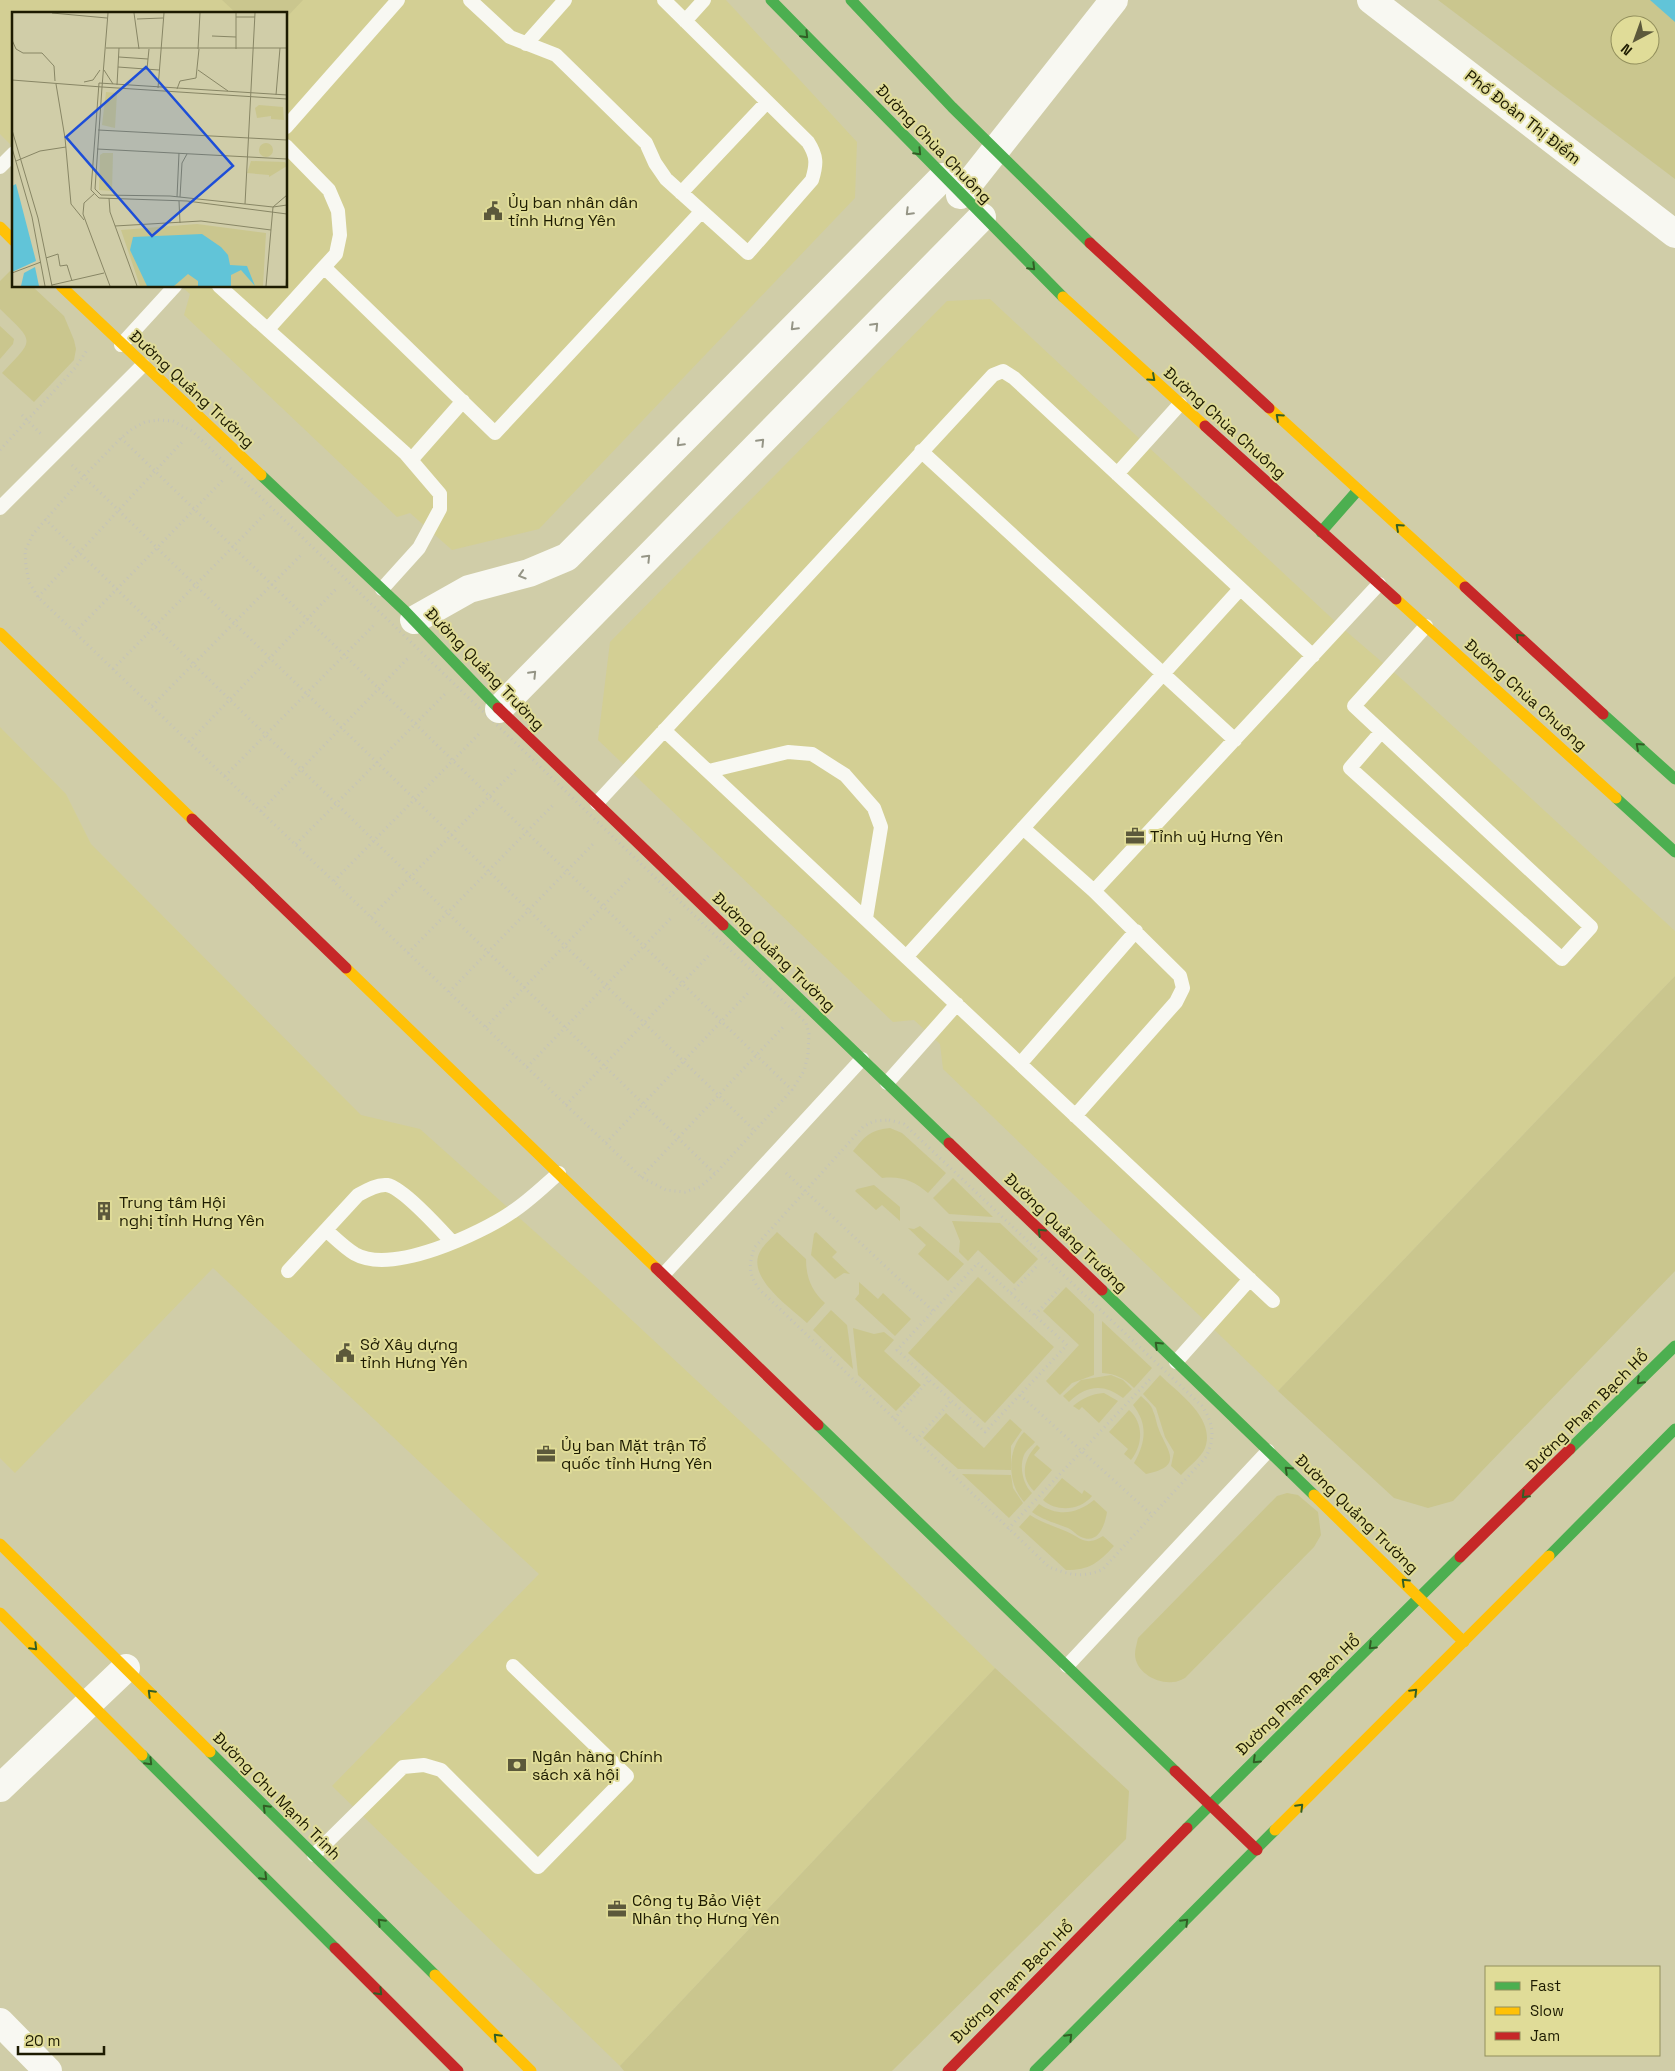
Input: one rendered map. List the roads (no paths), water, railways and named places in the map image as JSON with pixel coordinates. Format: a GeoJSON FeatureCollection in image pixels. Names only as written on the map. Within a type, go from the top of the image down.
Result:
{"type":"FeatureCollection","features":[{"type":"Feature","properties":{"kind":"main road","name":"Đường Chùa Chuông"},"geometry":{"type":"LineString","coordinates":[[771,0],[1053,288],[1675,852]]}},
{"type":"Feature","properties":{"kind":"main road"},"geometry":{"type":"LineString","coordinates":[[851,0],[902,57],[1116,268],[1675,779]]}},
{"type":"Feature","properties":{"kind":"main road"},"geometry":{"type":"LineString","coordinates":[[0,227],[12,239]]}},
{"type":"Feature","properties":{"kind":"main road","name":"Đường Quảng Trường"},"geometry":{"type":"LineString","coordinates":[[63,288],[121,345],[414,620],[496,715],[597,803],[1421,1598],[1464,1642]]}},
{"type":"Feature","properties":{"kind":"main road"},"geometry":{"type":"LineString","coordinates":[[1321,532],[1358,490]]}},
{"type":"Feature","properties":{"kind":"main road"},"geometry":{"type":"LineString","coordinates":[[0,633],[1257,1850]]}},
{"type":"Feature","properties":{"kind":"main road","name":"Đường Phạm Bạch Hổ"},"geometry":{"type":"LineString","coordinates":[[948,2071],[1210,1804],[1675,1346]]}},
{"type":"Feature","properties":{"kind":"main road"},"geometry":{"type":"LineString","coordinates":[[1035,2071],[1675,1430]]}},
{"type":"Feature","properties":{"kind":"main road","name":"Đường Chu Mạnh Trinh"},"geometry":{"type":"LineString","coordinates":[[0,1544],[531,2071]]}},
{"type":"Feature","properties":{"kind":"main road"},"geometry":{"type":"LineString","coordinates":[[0,1612],[458,2071]]}},
{"type":"Feature","properties":{"kind":"street"},"geometry":{"type":"LineString","coordinates":[[414,620],[469,589],[529,574],[567,557],[952,186],[996,150],[1114,0]]}},
{"type":"Feature","properties":{"kind":"street","name":"Phố Đoàn Thị Điểm"},"geometry":{"type":"LineString","coordinates":[[1371,0],[1675,234]]}},
{"type":"Feature","properties":{"kind":"street"},"geometry":{"type":"LineString","coordinates":[[496,715],[982,217]]}},
{"type":"Feature","properties":{"kind":"street"},"geometry":{"type":"LineString","coordinates":[[0,1788],[126,1668]]}},
{"type":"Feature","properties":{"kind":"street"},"geometry":{"type":"LineString","coordinates":[[5,2038],[48,2071]]}},
{"type":"Feature","properties":{"kind":"lane"},"geometry":{"type":"LineString","coordinates":[[288,125],[398,0]]}},
{"type":"Feature","properties":{"kind":"lane"},"geometry":{"type":"LineString","coordinates":[[470,0],[510,37],[556,55],[646,143],[655,163],[666,179],[748,253],[812,180],[817,166],[816,154],[808,142],[664,0]]}},
{"type":"Feature","properties":{"kind":"lane"},"geometry":{"type":"LineString","coordinates":[[526,44],[565,0]]}},
{"type":"Feature","properties":{"kind":"lane"},"geometry":{"type":"LineString","coordinates":[[685,21],[704,0]]}},
{"type":"Feature","properties":{"kind":"lane"},"geometry":{"type":"LineString","coordinates":[[681,193],[767,102]]}},
{"type":"Feature","properties":{"kind":"lane"},"geometry":{"type":"LineString","coordinates":[[268,329],[336,254],[340,235],[338,211],[329,190],[288,148]]}},
{"type":"Feature","properties":{"kind":"lane"},"geometry":{"type":"LineString","coordinates":[[0,167],[12,155]]}},
{"type":"Feature","properties":{"kind":"lane"},"geometry":{"type":"LineString","coordinates":[[324,268],[495,433],[701,212]]}},
{"type":"Feature","properties":{"kind":"lane"},"geometry":{"type":"LineString","coordinates":[[121,345],[173,288]]}},
{"type":"Feature","properties":{"kind":"lane"},"geometry":{"type":"LineString","coordinates":[[221,288],[411,460],[440,494],[440,509],[419,548],[382,589]]}},
{"type":"Feature","properties":{"kind":"lane"},"geometry":{"type":"LineString","coordinates":[[0,508],[143,365]]}},
{"type":"Feature","properties":{"kind":"lane"},"geometry":{"type":"LineString","coordinates":[[597,803],[921,451],[993,375],[1003,371],[1014,378],[1313,656]]}},
{"type":"Feature","properties":{"kind":"lane"},"geometry":{"type":"LineString","coordinates":[[411,460],[463,402]]}},
{"type":"Feature","properties":{"kind":"lane"},"geometry":{"type":"LineString","coordinates":[[1118,474],[1180,404]]}},
{"type":"Feature","properties":{"kind":"lane"},"geometry":{"type":"LineString","coordinates":[[921,451],[1235,740]]}},
{"type":"Feature","properties":{"kind":"lane"},"geometry":{"type":"LineString","coordinates":[[1094,892],[1379,584]]}},
{"type":"Feature","properties":{"kind":"lane"},"geometry":{"type":"LineString","coordinates":[[907,956],[1240,589]]}},
{"type":"Feature","properties":{"kind":"lane"},"geometry":{"type":"LineString","coordinates":[[1382,732],[1350,768],[1562,959],[1591,927],[1382,732],[1354,706],[1426,626]]}},
{"type":"Feature","properties":{"kind":"lane"},"geometry":{"type":"LineString","coordinates":[[664,730],[1273,1301]]}},
{"type":"Feature","properties":{"kind":"lane"},"geometry":{"type":"LineString","coordinates":[[709,771],[788,752],[812,754],[845,776],[874,808],[881,827],[866,918]]}},
{"type":"Feature","properties":{"kind":"lane"},"geometry":{"type":"LineString","coordinates":[[1023,828],[1136,931],[1180,976],[1182,988],[1176,1002],[1075,1116]]}},
{"type":"Feature","properties":{"kind":"lane"},"geometry":{"type":"LineString","coordinates":[[1020,1064],[1136,931]]}},
{"type":"Feature","properties":{"kind":"lane"},"geometry":{"type":"LineString","coordinates":[[887,1083],[957,1004]]}},
{"type":"Feature","properties":{"kind":"lane"},"geometry":{"type":"LineString","coordinates":[[664,1274],[862,1059]]}},
{"type":"Feature","properties":{"kind":"lane"},"geometry":{"type":"LineString","coordinates":[[326,1230],[356,1255],[384,1261],[411,1257],[475,1234],[513,1212],[559,1173]]}},
{"type":"Feature","properties":{"kind":"lane"},"geometry":{"type":"LineString","coordinates":[[288,1271],[358,1195],[373,1187],[388,1185],[402,1193],[452,1242]]}},
{"type":"Feature","properties":{"kind":"lane"},"geometry":{"type":"LineString","coordinates":[[1176,1362],[1250,1279]]}},
{"type":"Feature","properties":{"kind":"lane"},"geometry":{"type":"LineString","coordinates":[[1067,1666],[1268,1451]]}},
{"type":"Feature","properties":{"kind":"lane"},"geometry":{"type":"LineString","coordinates":[[314,1855],[403,1767],[424,1765],[441,1770],[538,1867],[627,1776],[513,1666]]}},
{"type":"Feature","properties":{"kind":"water"},"geometry":{"type":"Polygon","coordinates":[[[1650,0],[1675,0],[1675,22],[1650,0]]]}},
{"type":"Feature","properties":{"kind":"place","name":"Ủy ban nhân dân tỉnh Hưng Yên"},"geometry":{"type":"Point","coordinates":[493,211]}},
{"type":"Feature","properties":{"kind":"place","name":"Tỉnh uỷ Hưng Yên"},"geometry":{"type":"Point","coordinates":[1135,836]}},
{"type":"Feature","properties":{"kind":"place","name":"Trung tâm Hội nghị tỉnh Hưng Yên"},"geometry":{"type":"Point","coordinates":[104,1211]}},
{"type":"Feature","properties":{"kind":"place","name":"Sở Xây dựng tỉnh Hưng Yên"},"geometry":{"type":"Point","coordinates":[345,1353]}},
{"type":"Feature","properties":{"kind":"place","name":"Ủy ban Mặt trận Tổ quốc tỉnh Hưng Yên"},"geometry":{"type":"Point","coordinates":[546,1454]}},
{"type":"Feature","properties":{"kind":"place","name":"Ngân hàng Chính sách xã hội"},"geometry":{"type":"Point","coordinates":[517,1765]}},
{"type":"Feature","properties":{"kind":"place","name":"Công ty Bảo Việt Nhân thọ Hưng Yên"},"geometry":{"type":"Point","coordinates":[617,1909]}}]}
